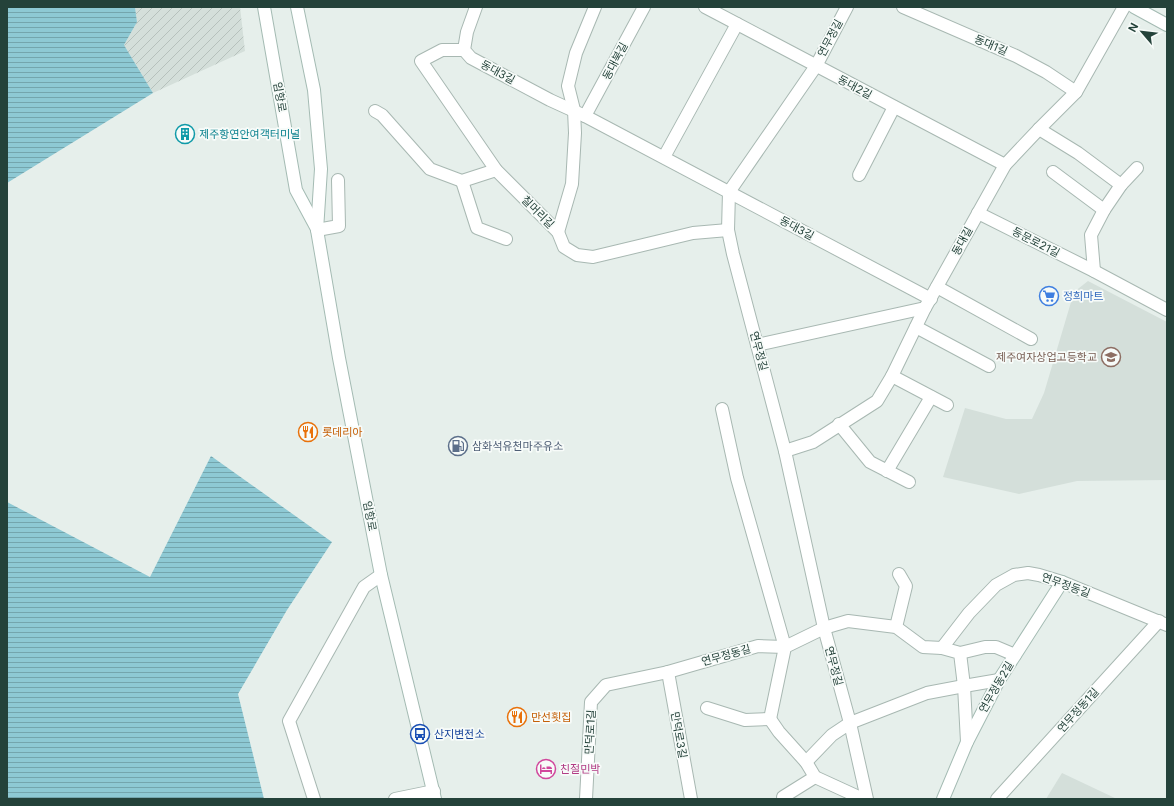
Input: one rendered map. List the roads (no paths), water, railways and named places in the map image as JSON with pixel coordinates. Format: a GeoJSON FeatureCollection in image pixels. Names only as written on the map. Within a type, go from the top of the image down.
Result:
{"type":"FeatureCollection","features":[{"type":"Feature","properties":{"kind":"street","name":"임항로"},"geometry":{"type":"LineString","coordinates":[[264,7],[296,190],[317,230]]}},
{"type":"Feature","properties":{"kind":"street","name":"임항로"},"geometry":{"type":"LineString","coordinates":[[297,7],[314,90],[321,169],[317,230],[339,358],[381,575],[434,795]]}},
{"type":"Feature","properties":{"kind":"street"},"geometry":{"type":"LineString","coordinates":[[464,50],[467,32],[476,7]]}},
{"type":"Feature","properties":{"kind":"street"},"geometry":{"type":"LineString","coordinates":[[558,232],[572,184],[575,133],[574,110],[568,86],[576,53],[595,7]]}},
{"type":"Feature","properties":{"kind":"street","name":"동대북길"},"geometry":{"type":"LineString","coordinates":[[585,116],[644,7]]}},
{"type":"Feature","properties":{"kind":"street","name":"동대2길"},"geometry":{"type":"LineString","coordinates":[[705,7],[1005,166]]}},
{"type":"Feature","properties":{"kind":"street","name":"연무정길"},"geometry":{"type":"LineString","coordinates":[[847,7],[816,66],[729,192],[728,230],[785,451],[824,628],[850,723],[867,799]]}},
{"type":"Feature","properties":{"kind":"street","name":"동대1길"},"geometry":{"type":"LineString","coordinates":[[903,7],[1016,56],[1046,72],[1076,92]]}},
{"type":"Feature","properties":{"kind":"street","name":"동대길"},"geometry":{"type":"LineString","coordinates":[[785,451],[813,442],[876,401],[892,376],[928,303],[1005,166],[1076,92],[1124,7]]}},
{"type":"Feature","properties":{"kind":"street"},"geometry":{"type":"LineString","coordinates":[[1134,7],[1167,25]]}},
{"type":"Feature","properties":{"kind":"street"},"geometry":{"type":"LineString","coordinates":[[664,157],[737,24]]}},
{"type":"Feature","properties":{"kind":"street","name":"칠머리길"},"geometry":{"type":"LineString","coordinates":[[464,50],[442,50],[421,62],[496,170],[558,232],[564,247],[577,255],[593,257],[693,233],[728,230]]}},
{"type":"Feature","properties":{"kind":"street","name":"동대3길"},"geometry":{"type":"LineString","coordinates":[[464,50],[471,58],[550,100],[574,110],[664,157],[928,303]]}},
{"type":"Feature","properties":{"kind":"street"},"geometry":{"type":"LineString","coordinates":[[859,175],[894,107]]}},
{"type":"Feature","properties":{"kind":"street"},"geometry":{"type":"LineString","coordinates":[[375,111],[382,115],[430,169],[462,181],[496,170]]}},
{"type":"Feature","properties":{"kind":"street"},"geometry":{"type":"LineString","coordinates":[[1039,129],[1078,153],[1121,185]]}},
{"type":"Feature","properties":{"kind":"street"},"geometry":{"type":"LineString","coordinates":[[1094,271],[1091,235],[1104,210],[1121,185],[1137,168]]}},
{"type":"Feature","properties":{"kind":"street"},"geometry":{"type":"LineString","coordinates":[[1053,172],[1104,210]]}},
{"type":"Feature","properties":{"kind":"street"},"geometry":{"type":"LineString","coordinates":[[317,230],[339,226],[338,180]]}},
{"type":"Feature","properties":{"kind":"street"},"geometry":{"type":"LineString","coordinates":[[462,181],[477,228],[506,239]]}},
{"type":"Feature","properties":{"kind":"street","name":"동문로21길"},"geometry":{"type":"LineString","coordinates":[[978,212],[1167,310]]}},
{"type":"Feature","properties":{"kind":"street"},"geometry":{"type":"LineString","coordinates":[[937,287],[1031,339]]}},
{"type":"Feature","properties":{"kind":"street"},"geometry":{"type":"LineString","coordinates":[[757,346],[928,303]]}},
{"type":"Feature","properties":{"kind":"street"},"geometry":{"type":"LineString","coordinates":[[916,326],[989,366]]}},
{"type":"Feature","properties":{"kind":"street"},"geometry":{"type":"LineString","coordinates":[[892,376],[947,405]]}},
{"type":"Feature","properties":{"kind":"street"},"geometry":{"type":"LineString","coordinates":[[887,471],[931,397]]}},
{"type":"Feature","properties":{"kind":"street"},"geometry":{"type":"LineString","coordinates":[[722,409],[737,478],[785,647],[770,719],[779,732],[806,762],[815,777],[863,799]]}},
{"type":"Feature","properties":{"kind":"street"},"geometry":{"type":"LineString","coordinates":[[839,424],[870,462],[909,482]]}},
{"type":"Feature","properties":{"kind":"street","name":"연무정동길"},"geometry":{"type":"LineString","coordinates":[[942,648],[969,613],[996,585],[1014,575],[1028,573],[1062,582],[1163,623]]}},
{"type":"Feature","properties":{"kind":"street"},"geometry":{"type":"LineString","coordinates":[[896,627],[906,586],[899,574]]}},
{"type":"Feature","properties":{"kind":"street"},"geometry":{"type":"LineString","coordinates":[[314,799],[290,721],[364,587],[381,575]]}},
{"type":"Feature","properties":{"kind":"street","name":"연무정동2길"},"geometry":{"type":"LineString","coordinates":[[943,799],[966,742],[999,680],[1062,582]]}},
{"type":"Feature","properties":{"kind":"street","name":"연무정동길"},"geometry":{"type":"LineString","coordinates":[[668,672],[758,646],[785,647],[824,628],[848,621],[896,627],[923,647],[942,648],[960,653]]}},
{"type":"Feature","properties":{"kind":"street","name":"연무정동1길"},"geometry":{"type":"LineString","coordinates":[[997,799],[1163,623]]}},
{"type":"Feature","properties":{"kind":"street"},"geometry":{"type":"LineString","coordinates":[[966,742],[964,686],[960,653],[985,647],[996,647],[1015,655]]}},
{"type":"Feature","properties":{"kind":"street","name":"만덕로1길"},"geometry":{"type":"LineString","coordinates":[[586,799],[591,702],[606,685],[668,672]]}},
{"type":"Feature","properties":{"kind":"street","name":"만덕로3길"},"geometry":{"type":"LineString","coordinates":[[668,672],[691,799]]}},
{"type":"Feature","properties":{"kind":"street"},"geometry":{"type":"LineString","coordinates":[[806,762],[832,735],[850,723],[927,693],[999,680]]}},
{"type":"Feature","properties":{"kind":"street"},"geometry":{"type":"LineString","coordinates":[[707,708],[745,720],[770,719]]}},
{"type":"Feature","properties":{"kind":"street"},"geometry":{"type":"LineString","coordinates":[[783,797],[815,777]]}},
{"type":"Feature","properties":{"kind":"street"},"geometry":{"type":"LineString","coordinates":[[395,799],[434,795]]}},
{"type":"Feature","properties":{"kind":"water"},"geometry":{"type":"Polygon","coordinates":[[[7,7],[135,7],[137,22],[124,45],[153,93],[7,183],[7,7]]]}},
{"type":"Feature","properties":{"kind":"water"},"geometry":{"type":"Polygon","coordinates":[[[211,456],[332,542],[287,610],[238,694],[264,799],[7,799],[7,502],[150,577],[211,456]]]}},
{"type":"Feature","properties":{"kind":"place","name":"제주항연안여객터미널"},"geometry":{"type":"Point","coordinates":[185,134]}},
{"type":"Feature","properties":{"kind":"place","name":"정희마트"},"geometry":{"type":"Point","coordinates":[1049,296]}},
{"type":"Feature","properties":{"kind":"place","name":"제주여자상업고등학교"},"geometry":{"type":"Point","coordinates":[1111,357]}},
{"type":"Feature","properties":{"kind":"place","name":"롯데리아"},"geometry":{"type":"Point","coordinates":[308,432]}},
{"type":"Feature","properties":{"kind":"place","name":"삼화석유천마주유소"},"geometry":{"type":"Point","coordinates":[458,446]}},
{"type":"Feature","properties":{"kind":"place","name":"만선횟집"},"geometry":{"type":"Point","coordinates":[517,717]}},
{"type":"Feature","properties":{"kind":"place","name":"산지변전소"},"geometry":{"type":"Point","coordinates":[420,734]}},
{"type":"Feature","properties":{"kind":"place","name":"친절민박"},"geometry":{"type":"Point","coordinates":[546,769]}}]}
